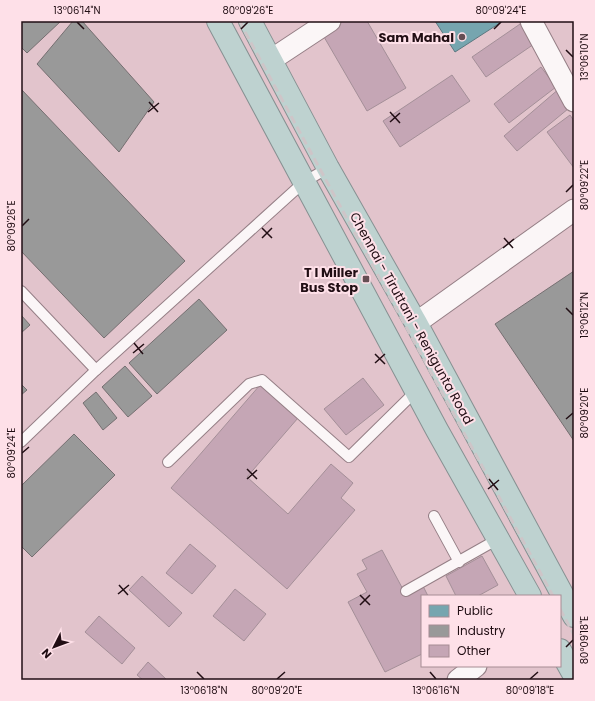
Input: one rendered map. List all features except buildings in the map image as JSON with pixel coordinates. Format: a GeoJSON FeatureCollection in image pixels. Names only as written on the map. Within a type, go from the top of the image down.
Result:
{"type":"FeatureCollection","features":[{"type":"Feature","properties":{"kind":"highway"},"geometry":{"type":"LineString","coordinates":[[218,21],[416,391],[529,595]]}},
{"type":"Feature","properties":{"kind":"highway","name":"Chennai - Tiruttani - Renigunta Road"},"geometry":{"type":"LineString","coordinates":[[250,21],[328,168],[416,323],[574,616]]}},
{"type":"Feature","properties":{"kind":"highway"},"geometry":{"type":"LineString","coordinates":[[561,652],[574,675]]}},
{"type":"Feature","properties":{"kind":"street"},"geometry":{"type":"LineString","coordinates":[[271,60],[330,21]]}},
{"type":"Feature","properties":{"kind":"street"},"geometry":{"type":"LineString","coordinates":[[531,21],[574,101]]}},
{"type":"Feature","properties":{"kind":"street"},"geometry":{"type":"LineString","coordinates":[[416,323],[574,210]]}},
{"type":"Feature","properties":{"kind":"street"},"geometry":{"type":"LineString","coordinates":[[458,680],[475,667]]}},
{"type":"Feature","properties":{"kind":"lane"},"geometry":{"type":"LineString","coordinates":[[21,442],[96,370],[304,182],[328,168]]}},
{"type":"Feature","properties":{"kind":"lane"},"geometry":{"type":"LineString","coordinates":[[21,291],[96,370]]}},
{"type":"Feature","properties":{"kind":"lane"},"geometry":{"type":"LineString","coordinates":[[168,462],[249,384],[262,380],[349,457],[416,391]]}},
{"type":"Feature","properties":{"kind":"lane"},"geometry":{"type":"LineString","coordinates":[[434,516],[459,562]]}},
{"type":"Feature","properties":{"kind":"lane"},"geometry":{"type":"LineString","coordinates":[[406,591],[498,539]]}},
{"type":"Feature","properties":{"kind":"railway"},"geometry":{"type":"LineString","coordinates":[[240,21],[552,595]]}},
{"type":"Feature","properties":{"kind":"railway"},"geometry":{"type":"LineString","coordinates":[[561,611],[574,635]]}},
{"type":"Feature","properties":{"kind":"place","name":"Sam Mahal"},"geometry":{"type":"Point","coordinates":[462,37]}},
{"type":"Feature","properties":{"kind":"place","name":"T I Miller Bus Stop"},"geometry":{"type":"Point","coordinates":[366,279]}}]}
